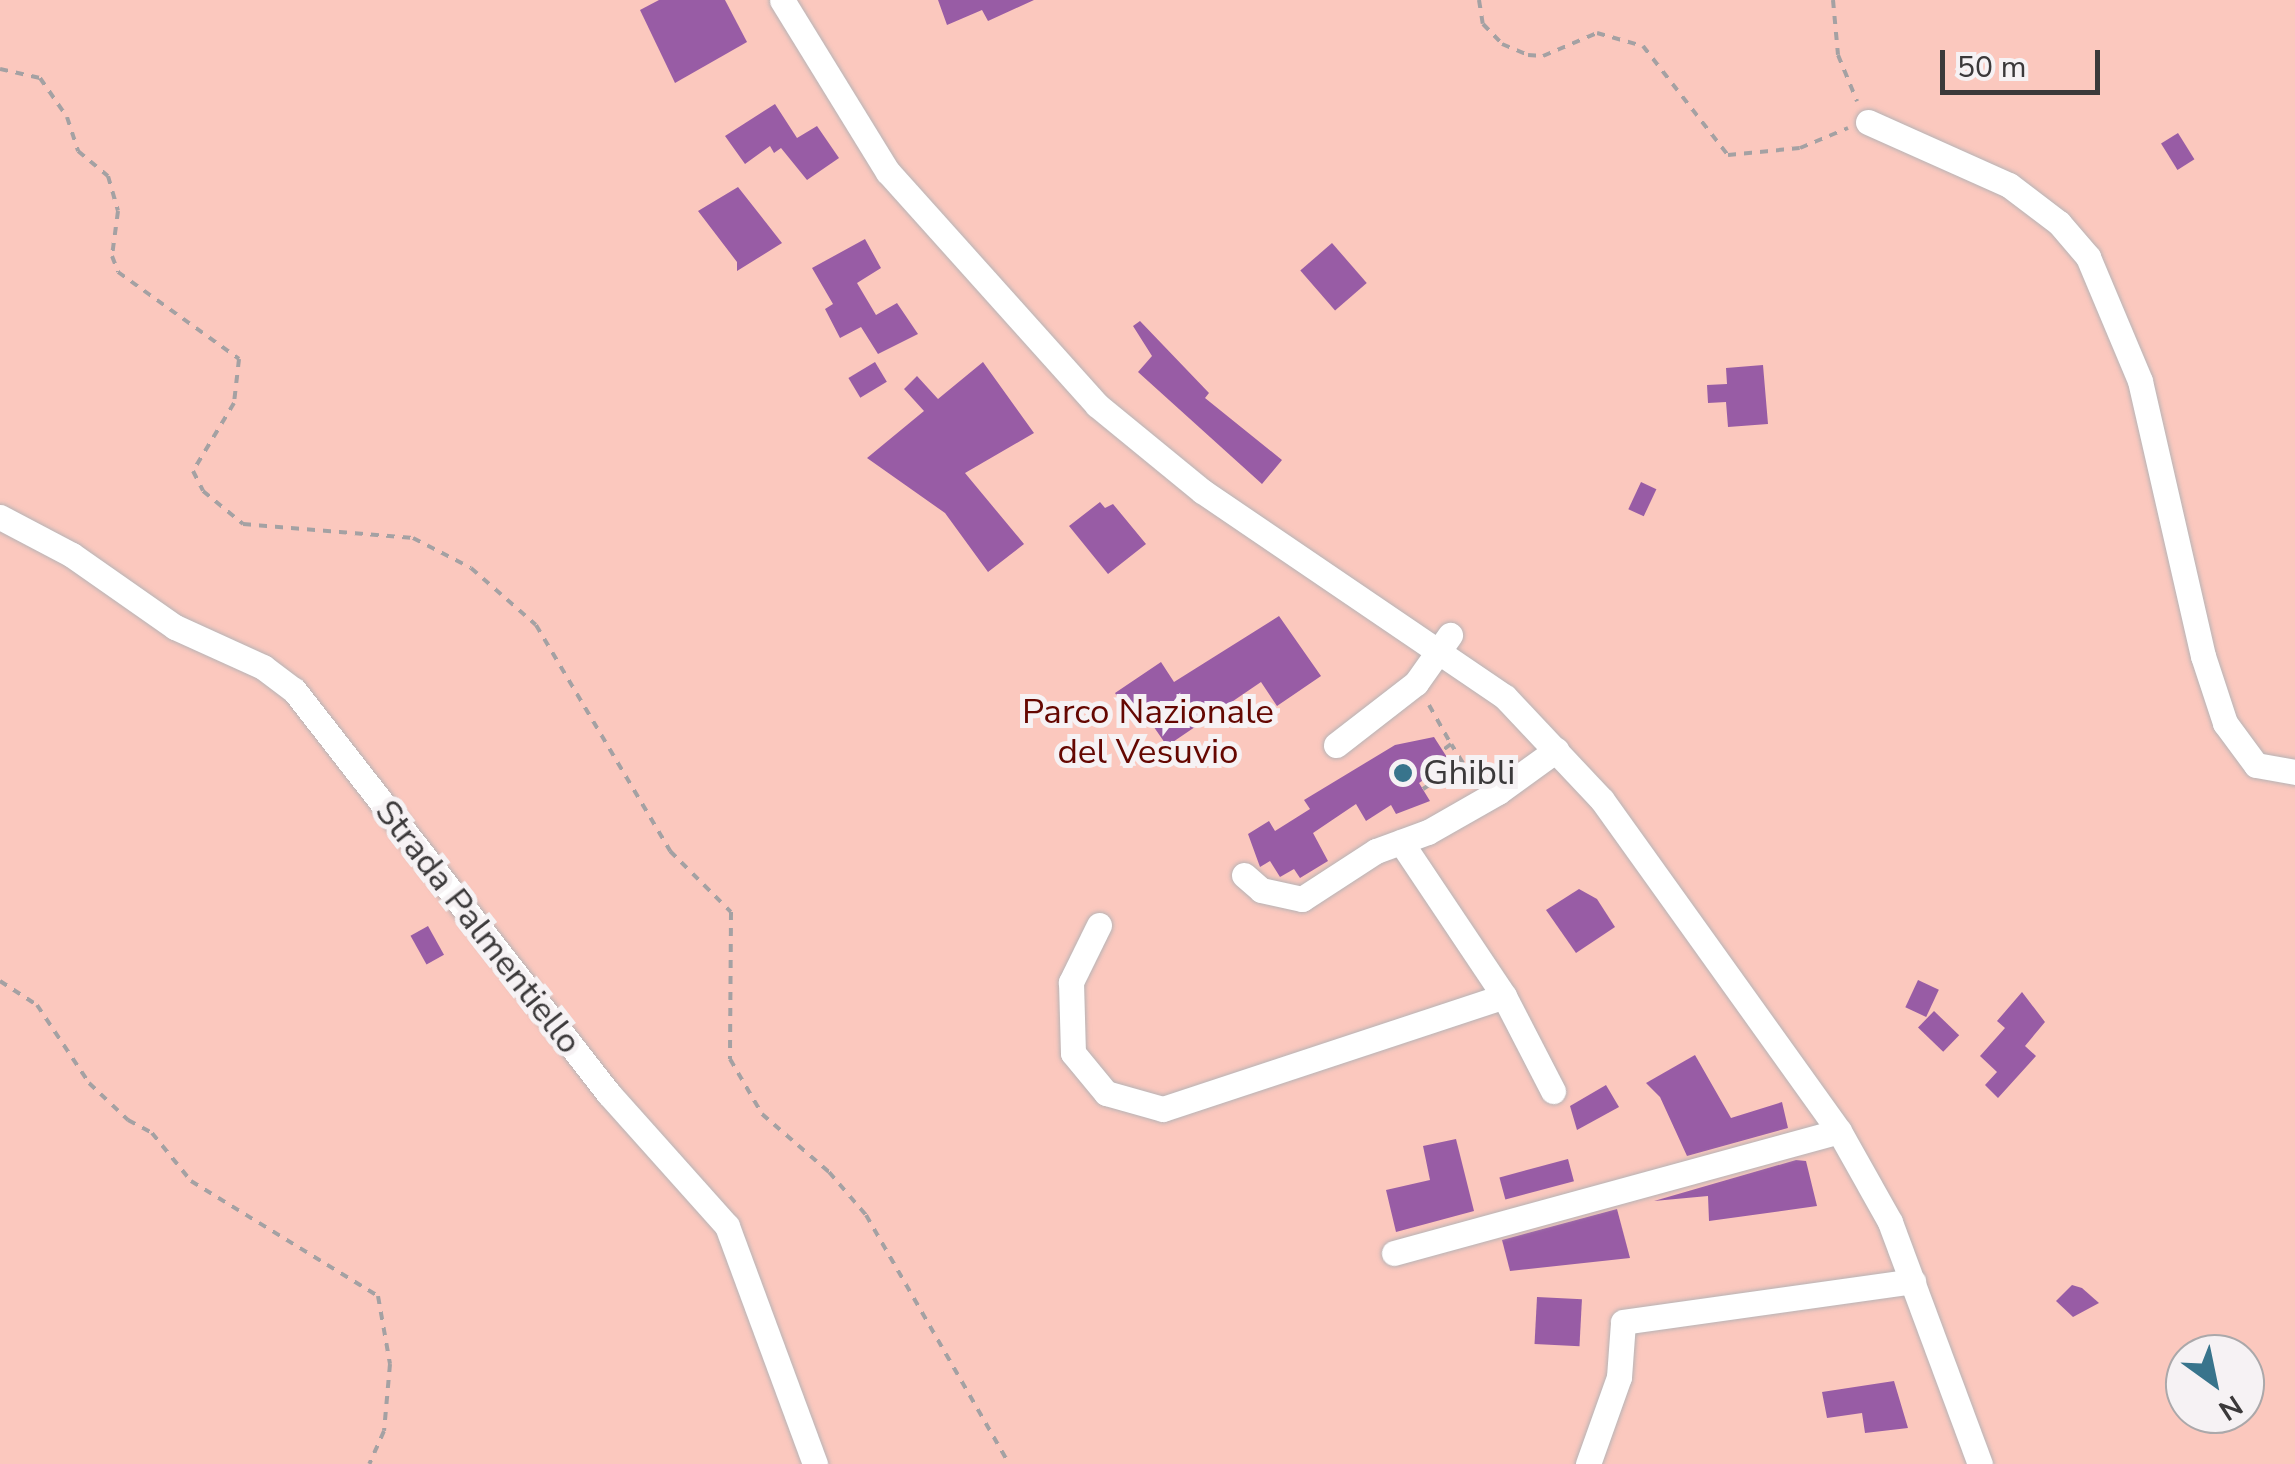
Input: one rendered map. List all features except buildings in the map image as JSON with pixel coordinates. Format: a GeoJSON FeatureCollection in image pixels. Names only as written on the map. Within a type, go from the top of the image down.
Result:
{"type":"FeatureCollection","features":[{"type":"Feature","properties":{"kind":"street"},"geometry":{"type":"LineString","coordinates":[[782,0],[888,172],[1096,405],[1202,490],[1447,642],[1556,750],[1660,878],[1839,1131],[1890,1222],[1980,1464]]}},
{"type":"Feature","properties":{"kind":"street"},"geometry":{"type":"LineString","coordinates":[[1868,122],[2010,184],[2059,223],[2088,257],[2140,381],[2198,637],[2225,722],[2256,765],[2295,772]]}},
{"type":"Feature","properties":{"kind":"street","name":"Strada Palmentiello"},"geometry":{"type":"LineString","coordinates":[[0,517],[72,555],[176,628],[263,666],[300,697],[586,1064],[726,1226],[816,1464]]}},
{"type":"Feature","properties":{"kind":"street"},"geometry":{"type":"LineString","coordinates":[[1336,744],[1416,682],[1447,642]]}},
{"type":"Feature","properties":{"kind":"street"},"geometry":{"type":"LineString","coordinates":[[1244,875],[1260,890],[1302,898],[1498,792],[1556,750]]}},
{"type":"Feature","properties":{"kind":"street"},"geometry":{"type":"LineString","coordinates":[[1401,842],[1504,996],[1553,1091]]}},
{"type":"Feature","properties":{"kind":"street"},"geometry":{"type":"LineString","coordinates":[[1100,926],[1071,982],[1073,1054],[1106,1093],[1164,1109],[1504,996]]}},
{"type":"Feature","properties":{"kind":"street"},"geometry":{"type":"LineString","coordinates":[[1394,1252],[1839,1131]]}},
{"type":"Feature","properties":{"kind":"street"},"geometry":{"type":"LineString","coordinates":[[1588,1464],[1620,1377],[1624,1322],[1913,1281]]}},
{"type":"Feature","properties":{"kind":"path"},"geometry":{"type":"LineString","coordinates":[[1479,0],[1483,24],[1502,44],[1528,55],[1543,56],[1598,34],[1643,46],[1728,156],[1800,148],[1868,122],[1838,55],[1833,0]]}},
{"type":"Feature","properties":{"kind":"path"},"geometry":{"type":"LineString","coordinates":[[0,70],[40,78],[67,117],[78,151],[108,176],[118,211],[112,256],[118,272],[239,359],[234,404],[194,471],[203,491],[243,524],[413,538],[470,568],[536,626],[670,851],[731,912],[730,1059],[762,1114],[829,1172],[886,1243],[1008,1464]]}},
{"type":"Feature","properties":{"kind":"path"},"geometry":{"type":"LineString","coordinates":[[1416,682],[1462,763],[1423,790]]}},
{"type":"Feature","properties":{"kind":"path"},"geometry":{"type":"LineString","coordinates":[[1443,750],[1451,744]]}},
{"type":"Feature","properties":{"kind":"path"},"geometry":{"type":"LineString","coordinates":[[0,981],[38,1005],[89,1084],[128,1120],[152,1133],[192,1181],[378,1296],[390,1364],[384,1430],[369,1464]]}},
{"type":"Feature","properties":{"kind":"green space","name":"Parco Nazionale del Vesuvio"},"geometry":{"type":"Polygon","coordinates":[[[0,0],[2295,0],[2295,1464],[0,1464],[0,0]]]}},
{"type":"Feature","properties":{"kind":"place","name":"Ghibli"},"geometry":{"type":"Point","coordinates":[1403,773]}}]}
